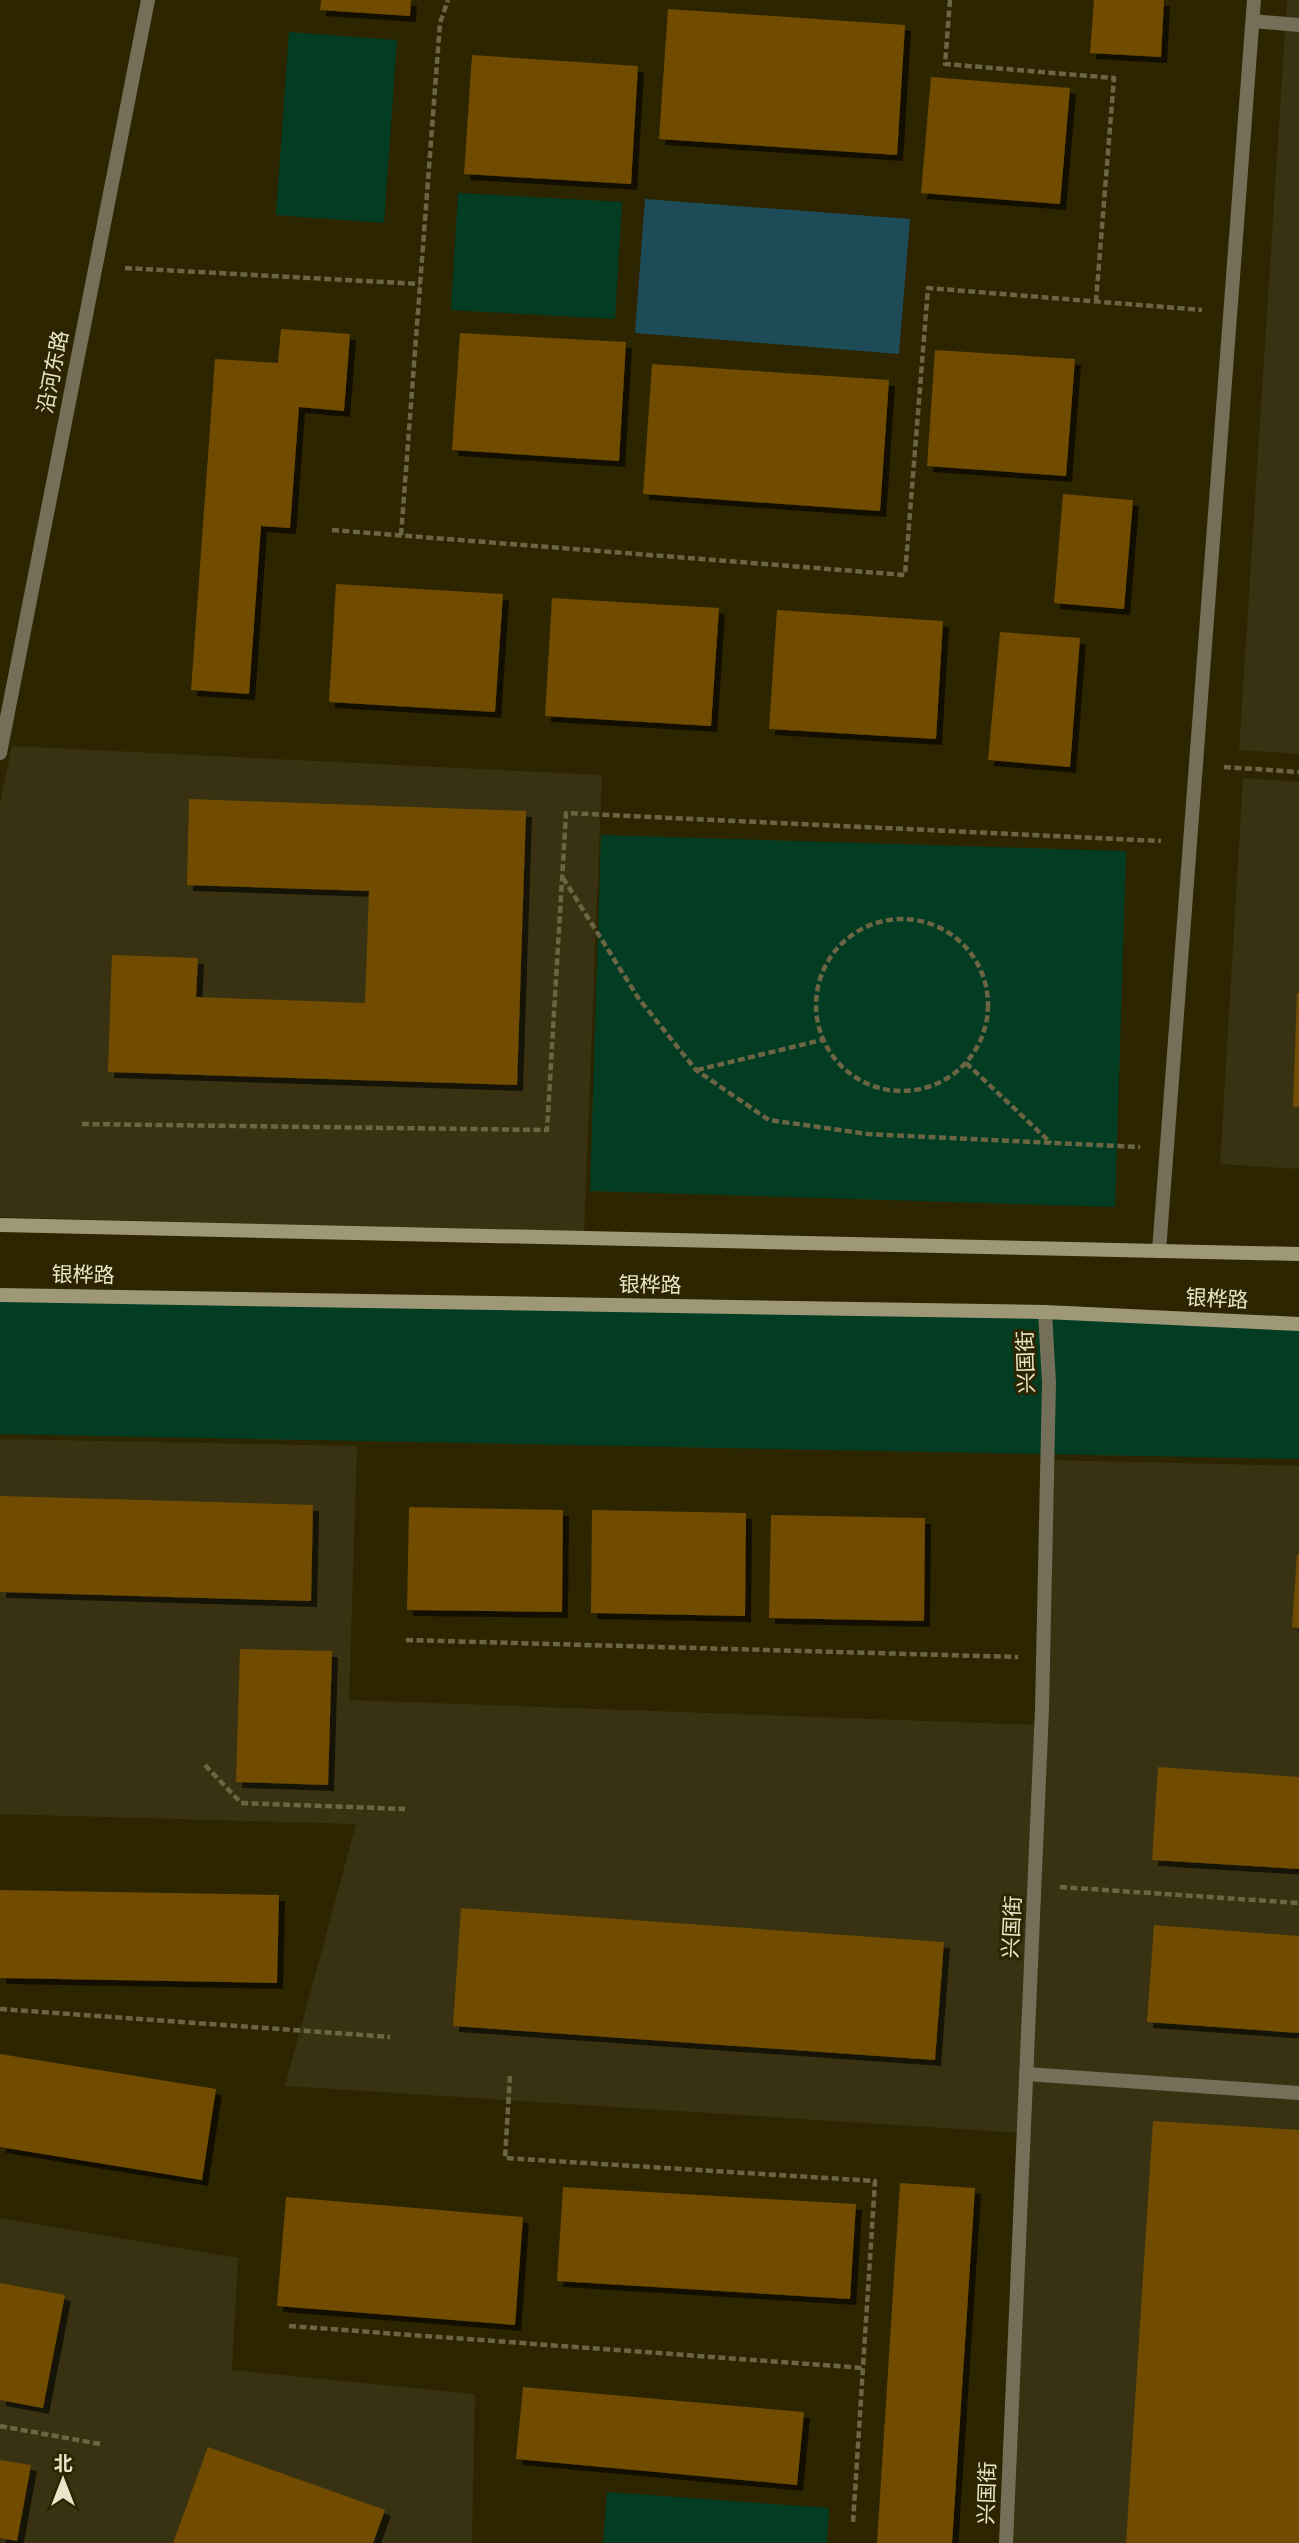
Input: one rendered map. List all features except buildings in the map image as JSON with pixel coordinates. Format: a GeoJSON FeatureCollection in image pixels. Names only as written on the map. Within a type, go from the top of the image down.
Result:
{"type":"FeatureCollection","features":[{"type":"Feature","properties":{"kind":"main road"},"geometry":{"type":"LineString","coordinates":[[0,1225],[1299,1254]]}},
{"type":"Feature","properties":{"kind":"main road","name":"银桦路"},"geometry":{"type":"LineString","coordinates":[[0,1295],[1045,1312],[1299,1324]]}},
{"type":"Feature","properties":{"kind":"street","name":"沿河东路"},"geometry":{"type":"LineString","coordinates":[[0,753],[148,0]]}},
{"type":"Feature","properties":{"kind":"street"},"geometry":{"type":"LineString","coordinates":[[1159,1251],[1254,0]]}},
{"type":"Feature","properties":{"kind":"street"},"geometry":{"type":"LineString","coordinates":[[1253,21],[1299,25]]}},
{"type":"Feature","properties":{"kind":"street","name":"兴国街"},"geometry":{"type":"LineString","coordinates":[[1006,2543],[1044,1657],[1049,1383],[1045,1312]]}},
{"type":"Feature","properties":{"kind":"street"},"geometry":{"type":"LineString","coordinates":[[1026,2074],[1299,2094]]}},
{"type":"Feature","properties":{"kind":"path"},"geometry":{"type":"LineString","coordinates":[[401,535],[440,23],[448,0]]}},
{"type":"Feature","properties":{"kind":"path"},"geometry":{"type":"LineString","coordinates":[[950,0],[945,64],[1114,78],[1096,301]]}},
{"type":"Feature","properties":{"kind":"path"},"geometry":{"type":"LineString","coordinates":[[96,267],[420,284]]}},
{"type":"Feature","properties":{"kind":"path"},"geometry":{"type":"LineString","coordinates":[[332,530],[905,575],[928,288],[1231,312]]}},
{"type":"Feature","properties":{"kind":"path"},"geometry":{"type":"LineString","coordinates":[[1196,765],[1299,772]]}},
{"type":"Feature","properties":{"kind":"path"},"geometry":{"type":"LineString","coordinates":[[82,1124],[547,1130],[566,813],[1190,842]]}},
{"type":"Feature","properties":{"kind":"path"},"geometry":{"type":"LineString","coordinates":[[563,878],[639,999],[696,1070],[769,1120],[868,1134],[1166,1147]]}},
{"type":"Feature","properties":{"kind":"path"},"geometry":{"type":"LineString","coordinates":[[904,919],[932,924],[956,938],[975,959],[986,985],[989,1013],[982,1040],[966,1063],[944,1081],[918,1090],[888,1091],[861,1081],[838,1064],[822,1040],[815,1012],[818,983],[830,957],[850,936],[876,923],[904,919]]}},
{"type":"Feature","properties":{"kind":"path"},"geometry":{"type":"LineString","coordinates":[[696,1070],[822,1040]]}},
{"type":"Feature","properties":{"kind":"path"},"geometry":{"type":"LineString","coordinates":[[966,1063],[1051,1143]]}},
{"type":"Feature","properties":{"kind":"path"},"geometry":{"type":"LineString","coordinates":[[406,1640],[1044,1657]]}},
{"type":"Feature","properties":{"kind":"path"},"geometry":{"type":"LineString","coordinates":[[205,1765],[241,1803],[405,1809]]}},
{"type":"Feature","properties":{"kind":"path"},"geometry":{"type":"LineString","coordinates":[[1035,1886],[1299,1903]]}},
{"type":"Feature","properties":{"kind":"path"},"geometry":{"type":"LineString","coordinates":[[0,2009],[390,2037]]}},
{"type":"Feature","properties":{"kind":"path"},"geometry":{"type":"LineString","coordinates":[[510,2076],[505,2158],[875,2181],[853,2523]]}},
{"type":"Feature","properties":{"kind":"path"},"geometry":{"type":"LineString","coordinates":[[289,2326],[863,2368]]}},
{"type":"Feature","properties":{"kind":"path"},"geometry":{"type":"LineString","coordinates":[[0,2426],[100,2444]]}},
{"type":"Feature","properties":{"kind":"shaded area"},"geometry":{"type":"Polygon","coordinates":[[[1287,0],[1299,0],[1299,754],[1239,750],[1287,0]]]}},
{"type":"Feature","properties":{"kind":"shaded area"},"geometry":{"type":"Polygon","coordinates":[[[12,746],[602,775],[584,1232],[0,1217],[0,804],[12,746]]]}},
{"type":"Feature","properties":{"kind":"shaded area"},"geometry":{"type":"Polygon","coordinates":[[[1243,778],[1299,782],[1299,1169],[1220,1164],[1243,778]]]}},
{"type":"Feature","properties":{"kind":"shaded area"},"geometry":{"type":"Polygon","coordinates":[[[0,1439],[357,1446],[349,1700],[1038,1725],[1048,1460],[1299,1466],[1299,2543],[1008,2543],[1023,2133],[285,2086],[356,1824],[0,1814],[0,1439]]]}},
{"type":"Feature","properties":{"kind":"shaded area"},"geometry":{"type":"Polygon","coordinates":[[[0,2218],[238,2258],[232,2370],[475,2394],[472,2543],[0,2543],[0,2218]]]}},
{"type":"Feature","properties":{"kind":"green space"},"geometry":{"type":"Polygon","coordinates":[[[289,32],[397,40],[384,223],[276,215],[289,32]]]}},
{"type":"Feature","properties":{"kind":"green space"},"geometry":{"type":"Polygon","coordinates":[[[458,193],[622,202],[615,319],[451,310],[458,193]]]}},
{"type":"Feature","properties":{"kind":"green space"},"geometry":{"type":"Polygon","coordinates":[[[601,835],[1126,851],[1115,1207],[590,1191],[601,835]]]}},
{"type":"Feature","properties":{"kind":"green space"},"geometry":{"type":"Polygon","coordinates":[[[0,1301],[1044,1315],[1299,1329],[1299,1459],[0,1434],[0,1301]]]}},
{"type":"Feature","properties":{"kind":"green space"},"geometry":{"type":"Polygon","coordinates":[[[607,2492],[829,2508],[827,2543],[603,2543],[607,2492]]]}},
{"type":"Feature","properties":{"kind":"water"},"geometry":{"type":"Polygon","coordinates":[[[645,199],[910,219],[899,354],[635,333],[645,199]]]}}]}
